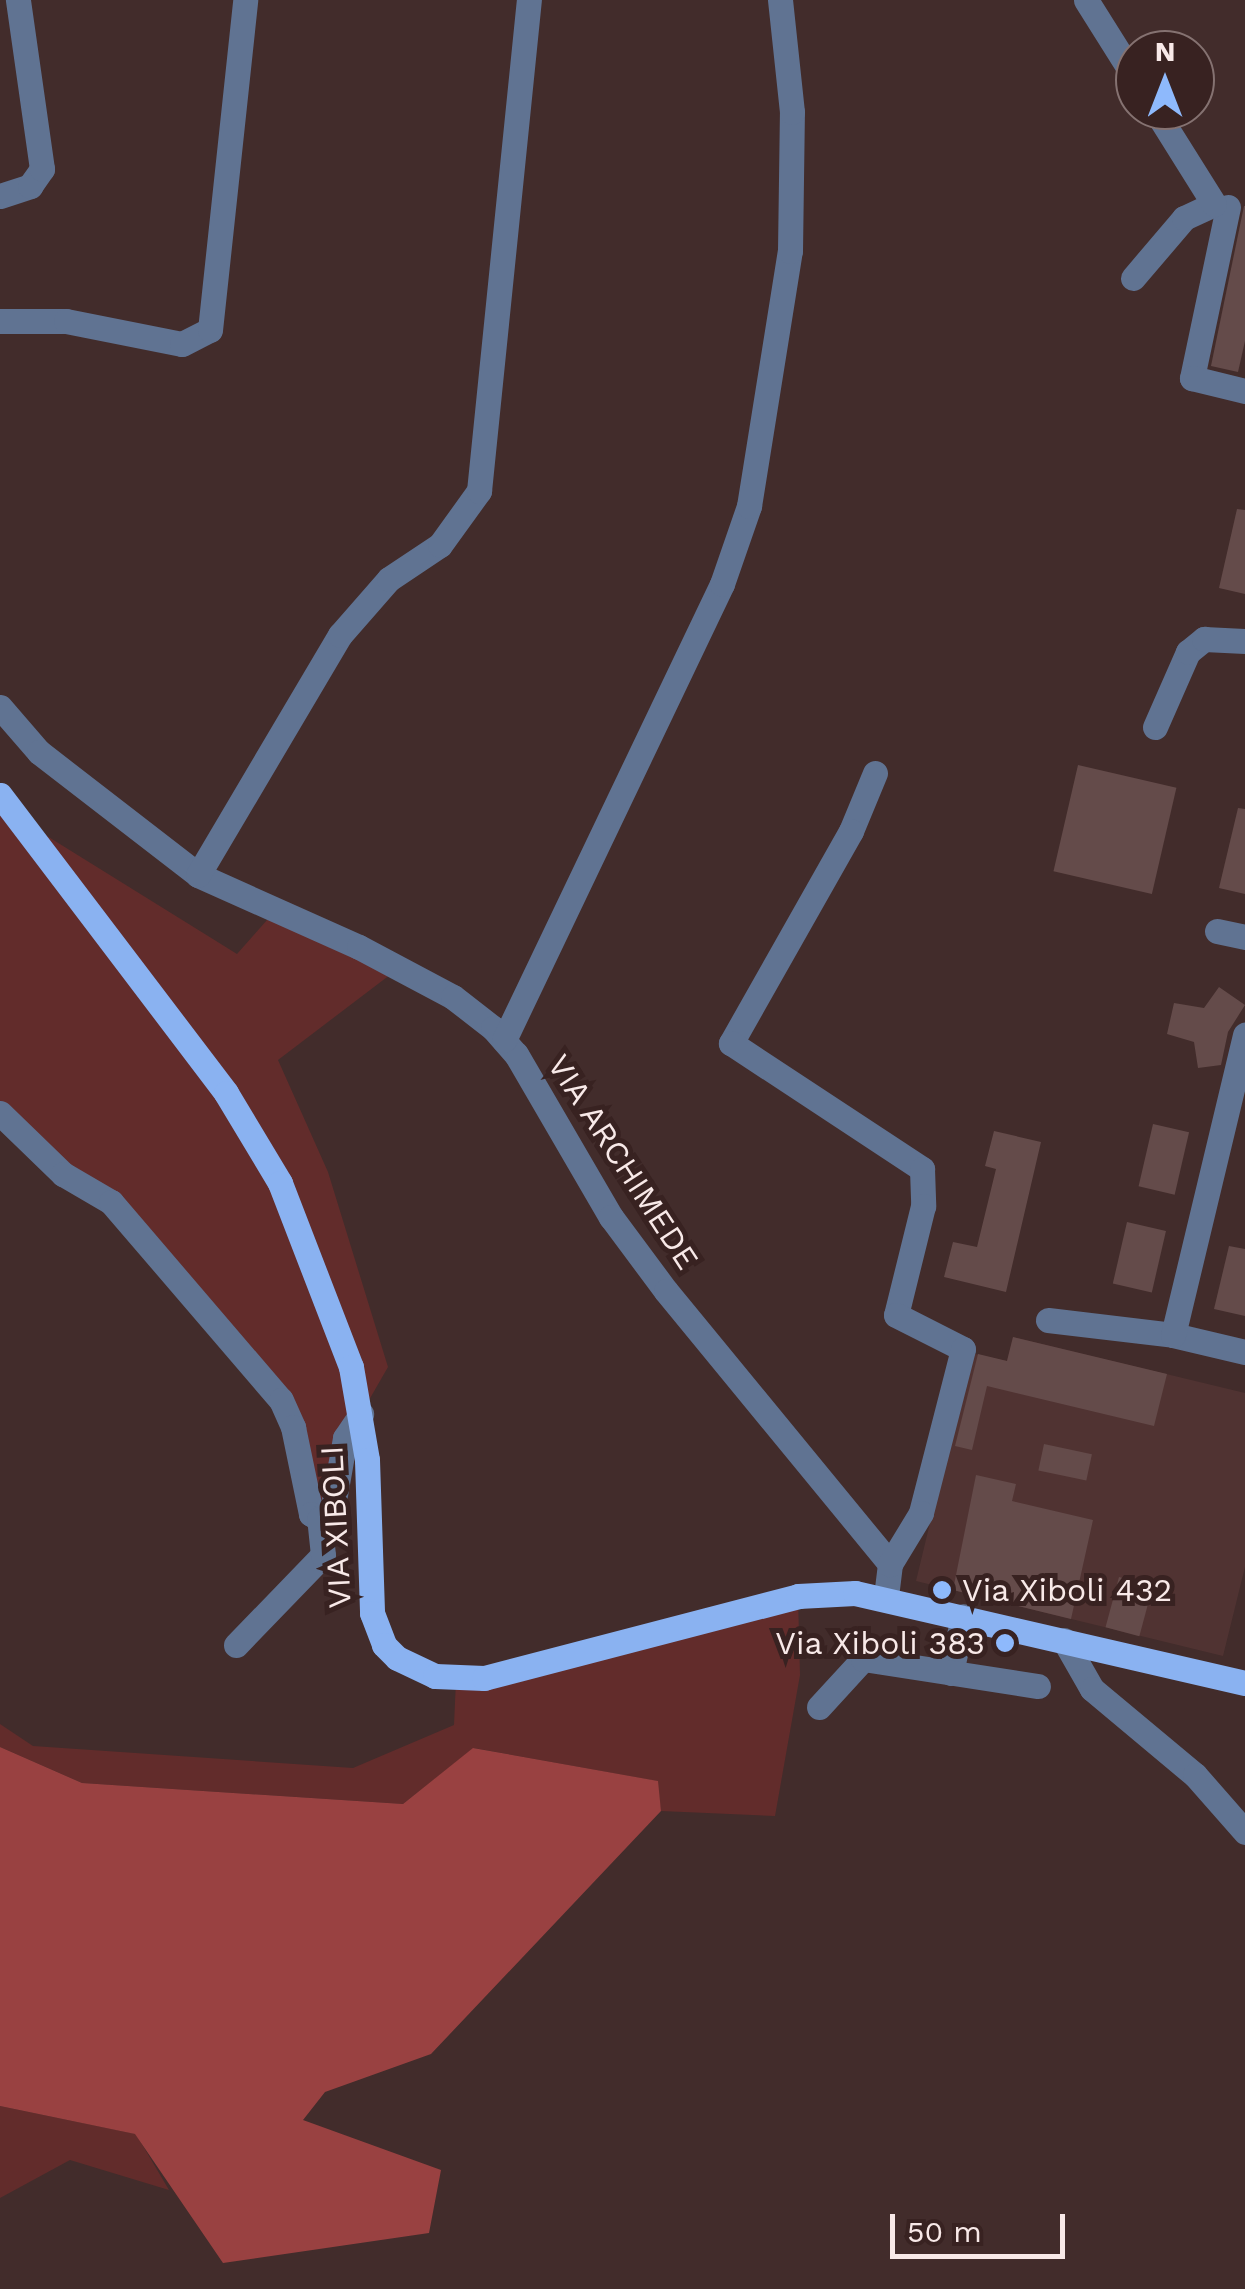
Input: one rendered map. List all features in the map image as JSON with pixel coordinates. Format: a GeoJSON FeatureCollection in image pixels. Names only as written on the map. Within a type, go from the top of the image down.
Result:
{"type":"FeatureCollection","features":[{"type":"Feature","properties":{"kind":"main road","name":"VIA XIBOLI"},"geometry":{"type":"LineString","coordinates":[[0,795],[251,1129],[336,1320],[361,1414],[372,1613],[384,1645],[414,1670],[456,1680],[484,1678],[798,1596],[886,1597],[1245,1683]]}},
{"type":"Feature","properties":{"kind":"street"},"geometry":{"type":"LineString","coordinates":[[0,196],[30,186],[42,170],[18,0]]}},
{"type":"Feature","properties":{"kind":"street"},"geometry":{"type":"LineString","coordinates":[[0,322],[66,320],[182,344],[210,330],[245,0]]}},
{"type":"Feature","properties":{"kind":"street"},"geometry":{"type":"LineString","coordinates":[[198,875],[340,635],[389,579],[440,545],[478,491],[487,457],[529,0]]}},
{"type":"Feature","properties":{"kind":"street"},"geometry":{"type":"LineString","coordinates":[[504,1040],[722,584],[748,506],[790,251],[792,112],[780,0]]}},
{"type":"Feature","properties":{"kind":"street"},"geometry":{"type":"LineString","coordinates":[[1086,0],[1115,46]]}},
{"type":"Feature","properties":{"kind":"street"},"geometry":{"type":"LineString","coordinates":[[1170,130],[1229,207],[1192,378],[1245,391]]}},
{"type":"Feature","properties":{"kind":"street"},"geometry":{"type":"LineString","coordinates":[[1133,278],[1184,218],[1229,207]]}},
{"type":"Feature","properties":{"kind":"street"},"geometry":{"type":"LineString","coordinates":[[1154,727],[1188,652],[1204,639],[1245,641]]}},
{"type":"Feature","properties":{"kind":"street","name":"VIA ARCHIMEDE"},"geometry":{"type":"LineString","coordinates":[[0,707],[39,752],[198,875],[453,997],[504,1040],[612,1217],[890,1564]]}},
{"type":"Feature","properties":{"kind":"street"},"geometry":{"type":"LineString","coordinates":[[875,773],[851,831],[731,1043],[922,1169],[923,1206],[896,1316],[963,1349],[922,1513],[890,1564],[886,1597]]}},
{"type":"Feature","properties":{"kind":"street"},"geometry":{"type":"LineString","coordinates":[[1218,931],[1245,937]]}},
{"type":"Feature","properties":{"kind":"street"},"geometry":{"type":"LineString","coordinates":[[1174,1334],[1237,1107],[1245,1035]]}},
{"type":"Feature","properties":{"kind":"street"},"geometry":{"type":"LineString","coordinates":[[0,1113],[64,1174],[111,1202],[281,1400],[294,1427],[307,1502],[319,1519],[322,1554],[236,1645]]}},
{"type":"Feature","properties":{"kind":"street"},"geometry":{"type":"LineString","coordinates":[[1048,1320],[1174,1334],[1245,1352]]}},
{"type":"Feature","properties":{"kind":"street"},"geometry":{"type":"LineString","coordinates":[[319,1519],[334,1506],[344,1438],[361,1414]]}},
{"type":"Feature","properties":{"kind":"street"},"geometry":{"type":"LineString","coordinates":[[951,1673],[962,1616]]}},
{"type":"Feature","properties":{"kind":"street"},"geometry":{"type":"LineString","coordinates":[[1064,1640],[1092,1688],[1195,1775],[1245,1832]]}},
{"type":"Feature","properties":{"kind":"street"},"geometry":{"type":"LineString","coordinates":[[818,1707],[863,1660],[1038,1686]]}},
{"type":"Feature","properties":{"kind":"shaded area"},"geometry":{"type":"Polygon","coordinates":[[[0,795],[18,818],[237,954],[275,911],[399,968],[278,1060],[328,1172],[388,1367],[361,1414],[327,1516],[293,1427],[111,1202],[0,1113],[0,795]]]}},
{"type":"Feature","properties":{"kind":"shaded area"},"geometry":{"type":"Polygon","coordinates":[[[1013,1337],[1245,1393],[1245,1567],[1223,1656],[916,1581],[971,1353],[1007,1361],[1013,1337]]]}},
{"type":"Feature","properties":{"kind":"shaded area"},"geometry":{"type":"Polygon","coordinates":[[[798,1596],[800,1675],[775,1816],[661,1811],[657,1781],[474,1748],[403,1804],[82,1783],[0,1747],[0,1724],[33,1746],[353,1768],[454,1725],[456,1680],[798,1596]]]}},
{"type":"Feature","properties":{"kind":"shaded area"},"geometry":{"type":"Polygon","coordinates":[[[0,1747],[82,1783],[403,1804],[473,1748],[658,1781],[661,1811],[431,2054],[325,2092],[303,2120],[441,2170],[429,2233],[223,2263],[135,2134],[0,2106],[0,1747]]]}},
{"type":"Feature","properties":{"kind":"shaded area"},"geometry":{"type":"Polygon","coordinates":[[[0,2106],[136,2134],[169,2190],[70,2160],[0,2198],[0,2106]]]}},
{"type":"Feature","properties":{"kind":"building"},"geometry":{"type":"Polygon","coordinates":[[[1244,206],[1245,341],[1238,372],[1211,366],[1244,206]]]}},
{"type":"Feature","properties":{"kind":"building"},"geometry":{"type":"Polygon","coordinates":[[[1237,509],[1245,510],[1245,594],[1219,588],[1237,509]]]}},
{"type":"Feature","properties":{"kind":"building"},"geometry":{"type":"Polygon","coordinates":[[[1078,765],[1176,788],[1152,894],[1053,871],[1078,765]]]}},
{"type":"Feature","properties":{"kind":"building"},"geometry":{"type":"Polygon","coordinates":[[[1238,808],[1245,809],[1245,894],[1219,888],[1238,808]]]}},
{"type":"Feature","properties":{"kind":"building"},"geometry":{"type":"Polygon","coordinates":[[[1219,987],[1245,1005],[1228,1032],[1221,1065],[1198,1068],[1194,1042],[1167,1034],[1174,1003],[1204,1008],[1219,987]]]}},
{"type":"Feature","properties":{"kind":"building"},"geometry":{"type":"Polygon","coordinates":[[[1153,1124],[1189,1132],[1175,1195],[1139,1186],[1153,1124]]]}},
{"type":"Feature","properties":{"kind":"building"},"geometry":{"type":"Polygon","coordinates":[[[994,1131],[1041,1142],[1006,1292],[944,1277],[953,1242],[977,1247],[996,1169],[985,1166],[994,1131]]]}},
{"type":"Feature","properties":{"kind":"building"},"geometry":{"type":"Polygon","coordinates":[[[1127,1222],[1166,1231],[1152,1292],[1113,1283],[1127,1222]]]}},
{"type":"Feature","properties":{"kind":"building"},"geometry":{"type":"Polygon","coordinates":[[[1229,1246],[1245,1249],[1245,1316],[1214,1309],[1229,1246]]]}},
{"type":"Feature","properties":{"kind":"building"},"geometry":{"type":"Polygon","coordinates":[[[1013,1337],[1167,1374],[1154,1426],[987,1386],[972,1450],[955,1446],[978,1354],[1007,1361],[1013,1337]]]}},
{"type":"Feature","properties":{"kind":"building"},"geometry":{"type":"Polygon","coordinates":[[[1044,1444],[1092,1454],[1086,1481],[1038,1470],[1044,1444]]]}},
{"type":"Feature","properties":{"kind":"building"},"geometry":{"type":"Polygon","coordinates":[[[976,1475],[1016,1484],[1012,1501],[1093,1520],[1071,1619],[953,1590],[976,1475]]]}},
{"type":"Feature","properties":{"kind":"building"},"geometry":{"type":"Polygon","coordinates":[[[1119,1577],[1153,1586],[1139,1636],[1106,1627],[1119,1577]]]}},
{"type":"Feature","properties":{"kind":"place","name":"Via Xiboli 432"},"geometry":{"type":"Point","coordinates":[942,1590]}},
{"type":"Feature","properties":{"kind":"place","name":"Via Xiboli 383"},"geometry":{"type":"Point","coordinates":[1005,1643]}}]}
